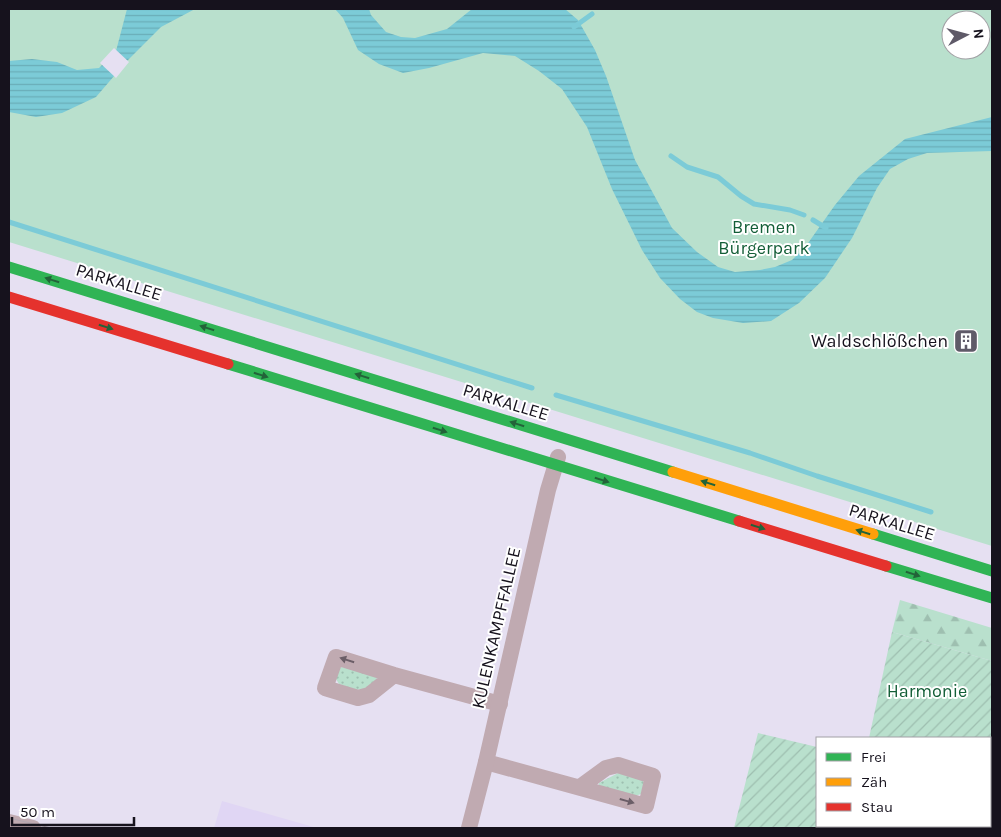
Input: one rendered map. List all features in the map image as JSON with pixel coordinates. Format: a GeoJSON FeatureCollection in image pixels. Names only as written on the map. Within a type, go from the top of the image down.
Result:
{"type":"FeatureCollection","features":[{"type":"Feature","properties":{"kind":"main road","name":"PARKALLEE"},"geometry":{"type":"LineString","coordinates":[[9,267],[992,571]]}},
{"type":"Feature","properties":{"kind":"main road"},"geometry":{"type":"LineString","coordinates":[[9,298],[992,598]]}},
{"type":"Feature","properties":{"kind":"street","name":"KULENKAMPFFALLEE"},"geometry":{"type":"LineString","coordinates":[[469,828],[564,438]]}},
{"type":"Feature","properties":{"kind":"street"},"geometry":{"type":"LineString","coordinates":[[394,676],[500,704]]}},
{"type":"Feature","properties":{"kind":"street"},"geometry":{"type":"LineString","coordinates":[[486,762],[580,787]]}},
{"type":"Feature","properties":{"kind":"street"},"geometry":{"type":"LineString","coordinates":[[9,822],[33,828]]}},
{"type":"Feature","properties":{"kind":"shaded area"},"geometry":{"type":"Polygon","coordinates":[[[222,801],[317,828],[214,828],[222,801]]]}},
{"type":"Feature","properties":{"kind":"green space","name":"Bremen Bürgerpark"},"geometry":{"type":"Polygon","coordinates":[[[9,9],[992,9],[992,546],[9,242],[9,9]]]}},
{"type":"Feature","properties":{"kind":"green space"},"geometry":{"type":"Polygon","coordinates":[[[900,600],[992,628],[992,661],[892,632],[900,600]]]}},
{"type":"Feature","properties":{"kind":"green space","name":"Harmonie"},"geometry":{"type":"Polygon","coordinates":[[[892,632],[992,661],[992,828],[734,828],[758,733],[816,747],[816,827],[991,827],[991,737],[869,737],[892,632]]]}},
{"type":"Feature","properties":{"kind":"green space"},"geometry":{"type":"Polygon","coordinates":[[[341,667],[376,673],[377,680],[365,689],[356,690],[339,684],[336,679],[336,672],[341,667]]]}},
{"type":"Feature","properties":{"kind":"green space"},"geometry":{"type":"Polygon","coordinates":[[[620,772],[640,777],[644,782],[641,794],[635,796],[599,786],[599,783],[620,772]]]}},
{"type":"Feature","properties":{"kind":"water"},"geometry":{"type":"Polygon","coordinates":[[[127,9],[195,9],[161,27],[127,61],[96,97],[62,113],[36,117],[9,112],[9,61],[32,59],[57,62],[77,70],[99,68],[116,51],[127,9]]]}},
{"type":"Feature","properties":{"kind":"water"},"geometry":{"type":"Polygon","coordinates":[[[335,9],[369,9],[371,15],[386,32],[401,37],[415,38],[447,29],[472,9],[565,9],[578,20],[595,50],[635,160],[672,228],[697,252],[718,267],[735,272],[775,267],[792,260],[806,246],[835,205],[859,176],[905,139],[992,117],[992,151],[927,153],[908,159],[890,169],[877,188],[852,238],[825,278],[799,303],[771,321],[743,323],[713,318],[697,312],[680,299],[660,278],[642,250],[612,189],[587,127],[562,89],[539,71],[515,56],[483,53],[403,73],[379,64],[358,50],[343,18],[335,9]]]}},
{"type":"Feature","properties":{"kind":"pier"},"geometry":{"type":"Polygon","coordinates":[[[114,48],[129,62],[116,78],[100,63],[114,48]]]}},
{"type":"Feature","properties":{"kind":"waterway"},"geometry":{"type":"LineString","coordinates":[[574,27],[592,14]]}},
{"type":"Feature","properties":{"kind":"waterway"},"geometry":{"type":"LineString","coordinates":[[671,156],[687,167],[718,177],[754,204],[790,210],[804,215]]}},
{"type":"Feature","properties":{"kind":"waterway"},"geometry":{"type":"LineString","coordinates":[[813,220],[826,228]]}},
{"type":"Feature","properties":{"kind":"waterway"},"geometry":{"type":"LineString","coordinates":[[9,222],[532,388]]}},
{"type":"Feature","properties":{"kind":"waterway"},"geometry":{"type":"LineString","coordinates":[[556,395],[750,453],[931,512]]}},
{"type":"Feature","properties":{"kind":"tram line"},"geometry":{"type":"LineString","coordinates":[[9,818],[51,828]]}},
{"type":"Feature","properties":{"kind":"traffic: fast"},"geometry":{"type":"LineString","coordinates":[[9,267],[673,472]]}},
{"type":"Feature","properties":{"kind":"traffic: fast"},"geometry":{"type":"LineString","coordinates":[[228,364],[739,521]]}},
{"type":"Feature","properties":{"kind":"traffic: fast"},"geometry":{"type":"LineString","coordinates":[[873,534],[992,571]]}},
{"type":"Feature","properties":{"kind":"traffic: fast"},"geometry":{"type":"LineString","coordinates":[[886,566],[992,598]]}},
{"type":"Feature","properties":{"kind":"traffic: slow"},"geometry":{"type":"LineString","coordinates":[[673,472],[873,534]]}},
{"type":"Feature","properties":{"kind":"traffic: jam"},"geometry":{"type":"LineString","coordinates":[[9,297],[228,364]]}},
{"type":"Feature","properties":{"kind":"traffic: jam"},"geometry":{"type":"LineString","coordinates":[[739,521],[886,566]]}},
{"type":"Feature","properties":{"kind":"place","name":"Waldschlößchen"},"geometry":{"type":"Point","coordinates":[966,341]}}]}
